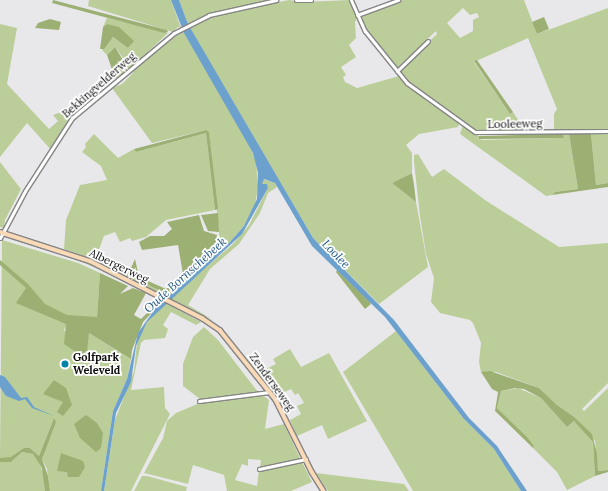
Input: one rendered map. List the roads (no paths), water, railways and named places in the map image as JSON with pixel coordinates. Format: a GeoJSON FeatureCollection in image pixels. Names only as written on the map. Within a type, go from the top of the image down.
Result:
{"type":"FeatureCollection","features":[{"type":"Feature","properties":{"kind":"main road","name":"Albergerweg"},"geometry":{"type":"LineString","coordinates":[[1,234],[78,256],[171,301],[220,330]]}},
{"type":"Feature","properties":{"kind":"main road","name":"Zenderseweg"},"geometry":{"type":"LineString","coordinates":[[220,330],[270,392],[286,415],[306,459],[324,491]]}},
{"type":"Feature","properties":{"kind":"street","name":"Bekkingvelderweg"},"geometry":{"type":"LineString","coordinates":[[1,234],[25,191],[51,153],[69,122],[164,41],[181,29],[217,13],[276,0]]}},
{"type":"Feature","properties":{"kind":"street"},"geometry":{"type":"LineString","coordinates":[[296,0],[312,0]]}},
{"type":"Feature","properties":{"kind":"street","name":"Looleeweg"},"geometry":{"type":"LineString","coordinates":[[351,0],[365,30],[407,82],[430,102],[475,132],[608,131]]}},
{"type":"Feature","properties":{"kind":"street"},"geometry":{"type":"LineString","coordinates":[[357,15],[398,0]]}},
{"type":"Feature","properties":{"kind":"street"},"geometry":{"type":"LineString","coordinates":[[397,71],[428,41]]}},
{"type":"Feature","properties":{"kind":"street"},"geometry":{"type":"LineString","coordinates":[[199,401],[270,392]]}},
{"type":"Feature","properties":{"kind":"street"},"geometry":{"type":"LineString","coordinates":[[259,469],[306,459]]}},
{"type":"Feature","properties":{"kind":"water"},"geometry":{"type":"Polygon","coordinates":[[[171,0],[179,0],[188,24],[313,238],[394,320],[469,418],[497,446],[527,491],[521,491],[494,449],[464,419],[385,317],[312,246],[275,183],[264,179],[262,184],[267,184],[268,188],[242,234],[147,322],[136,346],[131,382],[116,413],[104,491],[101,491],[113,411],[127,379],[138,333],[157,306],[230,242],[244,226],[257,199],[258,173],[253,153],[184,33],[171,0]]]}},
{"type":"Feature","properties":{"kind":"water"},"geometry":{"type":"Polygon","coordinates":[[[0,375],[5,377],[21,398],[27,397],[34,407],[54,416],[32,408],[25,399],[19,401],[6,396],[0,387],[0,375]]]}},
{"type":"Feature","properties":{"kind":"place","name":"Golfpark Weleveld"},"geometry":{"type":"Point","coordinates":[65,364]}},
{"type":"Feature","properties":{"kind":"water label","name":"Loolee"},"geometry":{"type":"Point","coordinates":[336,254]}},
{"type":"Feature","properties":{"kind":"water label","name":"Oude Bornschebeek"},"geometry":{"type":"Point","coordinates":[185,275]}}]}
